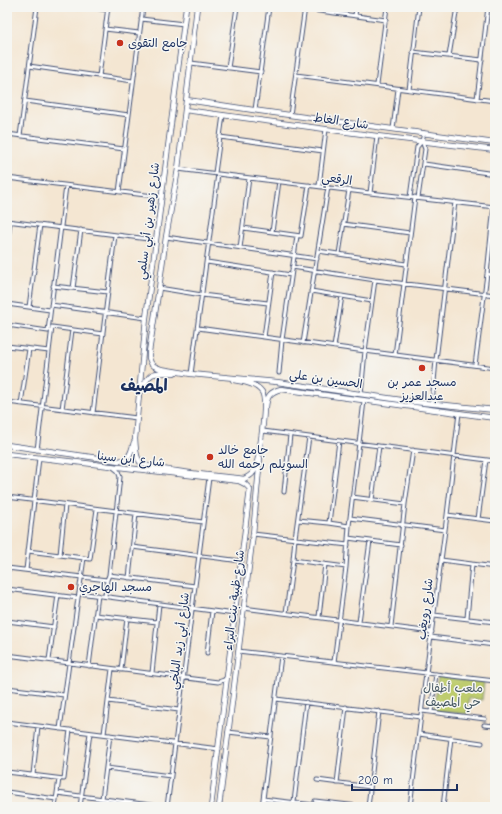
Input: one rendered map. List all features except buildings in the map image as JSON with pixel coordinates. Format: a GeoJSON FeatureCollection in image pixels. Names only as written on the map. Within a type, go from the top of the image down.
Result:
{"type":"FeatureCollection","features":[{"type":"Feature","properties":{"kind":"street"},"geometry":{"type":"LineString","coordinates":[[20,136],[37,7]]}},
{"type":"Feature","properties":{"kind":"street"},"geometry":{"type":"LineString","coordinates":[[88,7],[108,8],[99,76]]}},
{"type":"Feature","properties":{"kind":"street"},"geometry":{"type":"LineString","coordinates":[[119,192],[143,7],[139,7]]}},
{"type":"Feature","properties":{"kind":"street","name":"شارع زهير بن أبي سلمي"},"geometry":{"type":"LineString","coordinates":[[135,439],[146,318],[186,7]]}},
{"type":"Feature","properties":{"kind":"street","name":"شارع زهير بن أبي سلمي"},"geometry":{"type":"LineString","coordinates":[[154,366],[149,358],[149,352],[166,237],[178,169],[197,7]]}},
{"type":"Feature","properties":{"kind":"street"},"geometry":{"type":"LineString","coordinates":[[228,68],[237,7]]}},
{"type":"Feature","properties":{"kind":"street"},"geometry":{"type":"LineString","coordinates":[[255,110],[269,7]]}},
{"type":"Feature","properties":{"kind":"street"},"geometry":{"type":"LineString","coordinates":[[324,7],[324,12]]}},
{"type":"Feature","properties":{"kind":"street"},"geometry":{"type":"LineString","coordinates":[[355,16],[356,7]]}},
{"type":"Feature","properties":{"kind":"street"},"geometry":{"type":"LineString","coordinates":[[377,85],[387,7]]}},
{"type":"Feature","properties":{"kind":"street"},"geometry":{"type":"LineString","coordinates":[[409,90],[419,7]]}},
{"type":"Feature","properties":{"kind":"street"},"geometry":{"type":"LineString","coordinates":[[450,56],[457,7]]}},
{"type":"Feature","properties":{"kind":"street"},"geometry":{"type":"LineString","coordinates":[[477,99],[488,7]]}},
{"type":"Feature","properties":{"kind":"street"},"geometry":{"type":"LineString","coordinates":[[290,115],[305,8],[386,20]]}},
{"type":"Feature","properties":{"kind":"street"},"geometry":{"type":"LineString","coordinates":[[141,19],[184,24]]}},
{"type":"Feature","properties":{"kind":"street"},"geometry":{"type":"LineString","coordinates":[[105,29],[139,33]]}},
{"type":"Feature","properties":{"kind":"street"},"geometry":{"type":"LineString","coordinates":[[414,52],[482,60]]}},
{"type":"Feature","properties":{"kind":"street"},"geometry":{"type":"LineString","coordinates":[[191,63],[261,72]]}},
{"type":"Feature","properties":{"kind":"street"},"geometry":{"type":"LineString","coordinates":[[29,66],[133,81]]}},
{"type":"Feature","properties":{"kind":"street"},"geometry":{"type":"LineString","coordinates":[[296,75],[495,101]]}},
{"type":"Feature","properties":{"kind":"street"},"geometry":{"type":"LineString","coordinates":[[393,129],[398,88]]}},
{"type":"Feature","properties":{"kind":"street","name":"شارع الغاط"},"geometry":{"type":"LineString","coordinates":[[186,100],[495,143]]}},
{"type":"Feature","properties":{"kind":"street"},"geometry":{"type":"LineString","coordinates":[[24,101],[129,115]]}},
{"type":"Feature","properties":{"kind":"street","name":"شارع الغاط"},"geometry":{"type":"LineString","coordinates":[[185,110],[377,136],[495,150]]}},
{"type":"Feature","properties":{"kind":"street"},"geometry":{"type":"LineString","coordinates":[[140,394],[148,377],[154,373],[191,374],[207,262],[223,115]]}},
{"type":"Feature","properties":{"kind":"street"},"geometry":{"type":"LineString","coordinates":[[319,186],[326,129]]}},
{"type":"Feature","properties":{"kind":"street"},"geometry":{"type":"LineString","coordinates":[[410,197],[417,147],[422,141],[424,133]]}},
{"type":"Feature","properties":{"kind":"street"},"geometry":{"type":"LineString","coordinates":[[7,134],[124,149]]}},
{"type":"Feature","properties":{"kind":"street"},"geometry":{"type":"LineString","coordinates":[[370,193],[377,136]]}},
{"type":"Feature","properties":{"kind":"street"},"geometry":{"type":"LineString","coordinates":[[220,138],[323,151]]}},
{"type":"Feature","properties":{"kind":"street"},"geometry":{"type":"LineString","coordinates":[[395,355],[410,233],[424,164],[425,149],[422,141]]}},
{"type":"Feature","properties":{"kind":"street"},"geometry":{"type":"LineString","coordinates":[[424,164],[495,174]]}},
{"type":"Feature","properties":{"kind":"street","name":"الرقعي"},"geometry":{"type":"LineString","coordinates":[[178,169],[494,207]]}},
{"type":"Feature","properties":{"kind":"street"},"geometry":{"type":"LineString","coordinates":[[7,178],[162,197]]}},
{"type":"Feature","properties":{"kind":"street"},"geometry":{"type":"LineString","coordinates":[[240,248],[250,178]]}},
{"type":"Feature","properties":{"kind":"street"},"geometry":{"type":"LineString","coordinates":[[272,232],[279,181]]}},
{"type":"Feature","properties":{"kind":"street"},"geometry":{"type":"LineString","coordinates":[[279,373],[292,267],[309,185]]}},
{"type":"Feature","properties":{"kind":"street"},"geometry":{"type":"LineString","coordinates":[[48,331],[66,186]]}},
{"type":"Feature","properties":{"kind":"street"},"geometry":{"type":"LineString","coordinates":[[303,343],[328,187]]}},
{"type":"Feature","properties":{"kind":"street"},"geometry":{"type":"LineString","coordinates":[[339,254],[349,190]]}},
{"type":"Feature","properties":{"kind":"street"},"geometry":{"type":"LineString","coordinates":[[475,365],[487,274],[495,196]]}},
{"type":"Feature","properties":{"kind":"street"},"geometry":{"type":"LineString","coordinates":[[432,403],[455,202]]}},
{"type":"Feature","properties":{"kind":"street"},"geometry":{"type":"LineString","coordinates":[[7,247],[9,221],[156,240]]}},
{"type":"Feature","properties":{"kind":"street"},"geometry":{"type":"LineString","coordinates":[[343,224],[410,233]]}},
{"type":"Feature","properties":{"kind":"street"},"geometry":{"type":"LineString","coordinates":[[29,307],[40,225]]}},
{"type":"Feature","properties":{"kind":"street"},"geometry":{"type":"LineString","coordinates":[[243,228],[299,236]]}},
{"type":"Feature","properties":{"kind":"street"},"geometry":{"type":"LineString","coordinates":[[74,288],[81,230]]}},
{"type":"Feature","properties":{"kind":"street"},"geometry":{"type":"LineString","coordinates":[[93,413],[115,235]]}},
{"type":"Feature","properties":{"kind":"street"},"geometry":{"type":"LineString","coordinates":[[166,237],[317,259]]}},
{"type":"Feature","properties":{"kind":"street"},"geometry":{"type":"LineString","coordinates":[[490,242],[495,243]]}},
{"type":"Feature","properties":{"kind":"street"},"geometry":{"type":"LineString","coordinates":[[318,251],[406,264]]}},
{"type":"Feature","properties":{"kind":"street"},"geometry":{"type":"LineString","coordinates":[[207,262],[291,274]]}},
{"type":"Feature","properties":{"kind":"street"},"geometry":{"type":"LineString","coordinates":[[292,267],[375,280],[495,295]]}},
{"type":"Feature","properties":{"kind":"street"},"geometry":{"type":"LineString","coordinates":[[264,337],[273,272]]}},
{"type":"Feature","properties":{"kind":"street"},"geometry":{"type":"LineString","coordinates":[[487,274],[495,275]]}},
{"type":"Feature","properties":{"kind":"street"},"geometry":{"type":"LineString","coordinates":[[361,394],[375,280]]}},
{"type":"Feature","properties":{"kind":"street"},"geometry":{"type":"LineString","coordinates":[[53,286],[108,292]]}},
{"type":"Feature","properties":{"kind":"street"},"geometry":{"type":"LineString","coordinates":[[159,288],[268,303]]}},
{"type":"Feature","properties":{"kind":"street"},"geometry":{"type":"LineString","coordinates":[[311,291],[372,301]]}},
{"type":"Feature","properties":{"kind":"street"},"geometry":{"type":"LineString","coordinates":[[334,347],[342,296]]}},
{"type":"Feature","properties":{"kind":"street"},"geometry":{"type":"LineString","coordinates":[[7,304],[50,310]]}},
{"type":"Feature","properties":{"kind":"street"},"geometry":{"type":"LineString","coordinates":[[51,305],[146,318]]}},
{"type":"Feature","properties":{"kind":"street"},"geometry":{"type":"LineString","coordinates":[[7,325],[48,331]]}},
{"type":"Feature","properties":{"kind":"street"},"geometry":{"type":"LineString","coordinates":[[52,327],[103,334]]}},
{"type":"Feature","properties":{"kind":"street"},"geometry":{"type":"LineString","coordinates":[[48,331],[52,327]]}},
{"type":"Feature","properties":{"kind":"street"},"geometry":{"type":"LineString","coordinates":[[37,450],[52,327]]}},
{"type":"Feature","properties":{"kind":"street"},"geometry":{"type":"LineString","coordinates":[[198,328],[495,368]]}},
{"type":"Feature","properties":{"kind":"street"},"geometry":{"type":"LineString","coordinates":[[62,409],[72,330]]}},
{"type":"Feature","properties":{"kind":"street"},"geometry":{"type":"LineString","coordinates":[[7,346],[49,351]]}},
{"type":"Feature","properties":{"kind":"street"},"geometry":{"type":"LineString","coordinates":[[21,404],[29,349]]}},
{"type":"Feature","properties":{"kind":"street","name":"الحسين بن علي"},"geometry":{"type":"LineString","coordinates":[[154,366],[161,369],[191,374],[277,382],[361,394],[495,410]]}},
{"type":"Feature","properties":{"kind":"street"},"geometry":{"type":"LineString","coordinates":[[135,439],[137,457],[141,464],[147,466],[244,478],[251,475],[255,470],[262,431],[264,396],[261,391],[250,384],[216,377]]}},
{"type":"Feature","properties":{"kind":"street","name":"الحسين بن علي"},"geometry":{"type":"LineString","coordinates":[[269,396],[274,391],[281,389],[495,418]]}},
{"type":"Feature","properties":{"kind":"street","name":"شارع ظبية بنت البراء"},"geometry":{"type":"LineString","coordinates":[[219,807],[253,534],[262,431],[266,402],[269,396]]}},
{"type":"Feature","properties":{"kind":"street"},"geometry":{"type":"LineString","coordinates":[[334,662],[364,401]]}},
{"type":"Feature","properties":{"kind":"street"},"geometry":{"type":"LineString","coordinates":[[7,402],[137,418]]}},
{"type":"Feature","properties":{"kind":"street","name":"شارع رويغب"},"geometry":{"type":"LineString","coordinates":[[410,806],[459,413]]}},
{"type":"Feature","properties":{"kind":"street"},"geometry":{"type":"LineString","coordinates":[[262,431],[495,461]]}},
{"type":"Feature","properties":{"kind":"street"},"geometry":{"type":"LineString","coordinates":[[284,492],[290,435]]}},
{"type":"Feature","properties":{"kind":"street"},"geometry":{"type":"LineString","coordinates":[[286,613],[309,437]]}},
{"type":"Feature","properties":{"kind":"street","name":"شارع ابن سينا"},"geometry":{"type":"LineString","coordinates":[[7,446],[119,461],[125,460],[129,456],[135,439]]}},
{"type":"Feature","properties":{"kind":"street"},"geometry":{"type":"LineString","coordinates":[[329,523],[339,441]]}},
{"type":"Feature","properties":{"kind":"street"},"geometry":{"type":"LineString","coordinates":[[372,500],[379,446]]}},
{"type":"Feature","properties":{"kind":"street"},"geometry":{"type":"LineString","coordinates":[[391,626],[405,504],[413,450]]}},
{"type":"Feature","properties":{"kind":"street"},"geometry":{"type":"LineString","coordinates":[[55,460],[56,452]]}},
{"type":"Feature","properties":{"kind":"street","name":"شارع ابن سينا"},"geometry":{"type":"LineString","coordinates":[[7,454],[113,468],[239,481],[250,489]]}},
{"type":"Feature","properties":{"kind":"street"},"geometry":{"type":"LineString","coordinates":[[26,570],[39,458]]}},
{"type":"Feature","properties":{"kind":"street"},"geometry":{"type":"LineString","coordinates":[[478,519],[486,460]]}},
{"type":"Feature","properties":{"kind":"street"},"geometry":{"type":"LineString","coordinates":[[104,596],[109,575],[120,475],[118,471],[113,468]]}},
{"type":"Feature","properties":{"kind":"street","name":"شارع أبي زيد البلخي"},"geometry":{"type":"LineString","coordinates":[[167,807],[209,478]]}},
{"type":"Feature","properties":{"kind":"street","name":"شارع ظبية بنت البراء"},"geometry":{"type":"LineString","coordinates":[[211,807],[250,489]]}},
{"type":"Feature","properties":{"kind":"street"},"geometry":{"type":"LineString","coordinates":[[352,497],[405,504]]}},
{"type":"Feature","properties":{"kind":"street"},"geometry":{"type":"LineString","coordinates":[[7,498],[203,522]]}},
{"type":"Feature","properties":{"kind":"street"},"geometry":{"type":"LineString","coordinates":[[60,555],[65,505]]}},
{"type":"Feature","properties":{"kind":"street"},"geometry":{"type":"LineString","coordinates":[[28,551],[90,559],[97,509]]}},
{"type":"Feature","properties":{"kind":"street"},"geometry":{"type":"LineString","coordinates":[[129,578],[136,514]]}},
{"type":"Feature","properties":{"kind":"street"},"geometry":{"type":"LineString","coordinates":[[447,515],[495,521]]}},
{"type":"Feature","properties":{"kind":"street"},"geometry":{"type":"LineString","coordinates":[[350,518],[445,530]]}},
{"type":"Feature","properties":{"kind":"street"},"geometry":{"type":"LineString","coordinates":[[298,520],[349,526]]}},
{"type":"Feature","properties":{"kind":"street"},"geometry":{"type":"LineString","coordinates":[[253,534],[348,545]]}},
{"type":"Feature","properties":{"kind":"street"},"geometry":{"type":"LineString","coordinates":[[348,538],[401,545]]}},
{"type":"Feature","properties":{"kind":"street"},"geometry":{"type":"LineString","coordinates":[[359,622],[370,541]]}},
{"type":"Feature","properties":{"kind":"street"},"geometry":{"type":"LineString","coordinates":[[132,547],[241,561]]}},
{"type":"Feature","properties":{"kind":"street"},"geometry":{"type":"LineString","coordinates":[[60,729],[84,558]]}},
{"type":"Feature","properties":{"kind":"street"},"geometry":{"type":"LineString","coordinates":[[293,560],[346,567]]}},
{"type":"Feature","properties":{"kind":"street"},"geometry":{"type":"LineString","coordinates":[[441,560],[495,567]]}},
{"type":"Feature","properties":{"kind":"street"},"geometry":{"type":"LineString","coordinates":[[319,617],[326,564]]}},
{"type":"Feature","properties":{"kind":"street"},"geometry":{"type":"LineString","coordinates":[[467,618],[472,564]]}},
{"type":"Feature","properties":{"kind":"street"},"geometry":{"type":"LineString","coordinates":[[7,568],[107,580]]}},
{"type":"Feature","properties":{"kind":"street"},"geometry":{"type":"LineString","coordinates":[[109,575],[195,586]]}},
{"type":"Feature","properties":{"kind":"street"},"geometry":{"type":"LineString","coordinates":[[7,589],[78,598]]}},
{"type":"Feature","properties":{"kind":"street"},"geometry":{"type":"LineString","coordinates":[[79,593],[235,614]]}},
{"type":"Feature","properties":{"kind":"street"},"geometry":{"type":"LineString","coordinates":[[49,660],[58,595]]}},
{"type":"Feature","properties":{"kind":"street"},"geometry":{"type":"LineString","coordinates":[[89,666],[98,595]]}},
{"type":"Feature","properties":{"kind":"street"},"geometry":{"type":"LineString","coordinates":[[152,674],[159,604]]}},
{"type":"Feature","properties":{"kind":"street"},"geometry":{"type":"LineString","coordinates":[[243,608],[432,632]]}},
{"type":"Feature","properties":{"kind":"street"},"geometry":{"type":"LineString","coordinates":[[207,653],[212,611]]}},
{"type":"Feature","properties":{"kind":"street"},"geometry":{"type":"LineString","coordinates":[[95,614],[157,622]]}},
{"type":"Feature","properties":{"kind":"street"},"geometry":{"type":"LineString","coordinates":[[434,614],[495,622]]}},
{"type":"Feature","properties":{"kind":"street"},"geometry":{"type":"LineString","coordinates":[[121,670],[127,618]]}},
{"type":"Feature","properties":{"kind":"street"},"geometry":{"type":"LineString","coordinates":[[7,621],[54,627]]}},
{"type":"Feature","properties":{"kind":"street"},"geometry":{"type":"LineString","coordinates":[[431,637],[494,645]]}},
{"type":"Feature","properties":{"kind":"street"},"geometry":{"type":"LineString","coordinates":[[238,651],[495,681]]}},
{"type":"Feature","properties":{"kind":"street"},"geometry":{"type":"LineString","coordinates":[[7,655],[218,682],[227,677]]}},
{"type":"Feature","properties":{"kind":"street"},"geometry":{"type":"LineString","coordinates":[[262,807],[281,656]]}},
{"type":"Feature","properties":{"kind":"street"},"geometry":{"type":"LineString","coordinates":[[104,734],[112,669]]}},
{"type":"Feature","properties":{"kind":"street"},"geometry":{"type":"LineString","coordinates":[[431,712],[436,674]]}},
{"type":"Feature","properties":{"kind":"street"},"geometry":{"type":"LineString","coordinates":[[218,682],[222,684],[225,689]]}},
{"type":"Feature","properties":{"kind":"street"},"geometry":{"type":"LineString","coordinates":[[7,688],[64,696]]}},
{"type":"Feature","properties":{"kind":"street"},"geometry":{"type":"LineString","coordinates":[[276,699],[421,716]]}},
{"type":"Feature","properties":{"kind":"street"},"geometry":{"type":"LineString","coordinates":[[108,702],[179,710]]}},
{"type":"Feature","properties":{"kind":"street"},"geometry":{"type":"LineString","coordinates":[[294,802],[306,702]]}},
{"type":"Feature","properties":{"kind":"street"},"geometry":{"type":"LineString","coordinates":[[337,783],[346,707]]}},
{"type":"Feature","properties":{"kind":"street"},"geometry":{"type":"LineString","coordinates":[[263,799],[367,807],[379,711]]}},
{"type":"Feature","properties":{"kind":"street"},"geometry":{"type":"LineString","coordinates":[[422,711],[485,719]]}},
{"type":"Feature","properties":{"kind":"street"},"geometry":{"type":"LineString","coordinates":[[7,722],[219,749]]}},
{"type":"Feature","properties":{"kind":"street"},"geometry":{"type":"LineString","coordinates":[[484,725],[495,726]]}},
{"type":"Feature","properties":{"kind":"street"},"geometry":{"type":"LineString","coordinates":[[33,775],[38,726]]}},
{"type":"Feature","properties":{"kind":"street"},"geometry":{"type":"LineString","coordinates":[[7,772],[64,779],[70,730]]}},
{"type":"Feature","properties":{"kind":"street"},"geometry":{"type":"LineString","coordinates":[[228,732],[271,737]]}},
{"type":"Feature","properties":{"kind":"street"},"geometry":{"type":"LineString","coordinates":[[80,807],[90,733]]}},
{"type":"Feature","properties":{"kind":"street"},"geometry":{"type":"LineString","coordinates":[[419,734],[482,743]]}},
{"type":"Feature","properties":{"kind":"street"},"geometry":{"type":"LineString","coordinates":[[102,799],[110,735]]}},
{"type":"Feature","properties":{"kind":"street"},"geometry":{"type":"LineString","coordinates":[[443,807],[451,738]]}},
{"type":"Feature","properties":{"kind":"street"},"geometry":{"type":"LineString","coordinates":[[106,768],[171,776]]}},
{"type":"Feature","properties":{"kind":"street"},"geometry":{"type":"LineString","coordinates":[[55,807],[59,779]]}},
{"type":"Feature","properties":{"kind":"street"},"geometry":{"type":"LineString","coordinates":[[317,780],[370,787]]}},
{"type":"Feature","properties":{"kind":"street"},"geometry":{"type":"LineString","coordinates":[[7,792],[56,799]]}},
{"type":"Feature","properties":{"kind":"street"},"geometry":{"type":"LineString","coordinates":[[57,793],[167,807]]}},
{"type":"Feature","properties":{"kind":"street"},"geometry":{"type":"LineString","coordinates":[[410,806],[425,807]]}},
{"type":"Feature","properties":{"kind":"green space","name":"ملعب أطفال حي المصيف"},"geometry":{"type":"Polygon","coordinates":[[[438,676],[484,682],[482,700],[469,698],[467,714],[434,711],[438,676]]]}},
{"type":"Feature","properties":{"kind":"place","name":"جامع التقوى"},"geometry":{"type":"Point","coordinates":[120,43]}},
{"type":"Feature","properties":{"kind":"place","name":"مسجد عمر بن عبدالعزيز"},"geometry":{"type":"Point","coordinates":[422,368]}},
{"type":"Feature","properties":{"kind":"place","name":"جامع خالد السويلم رحمه الله"},"geometry":{"type":"Point","coordinates":[210,457]}},
{"type":"Feature","properties":{"kind":"place","name":"مسجد الهاجري"},"geometry":{"type":"Point","coordinates":[71,587]}},
{"type":"Feature","properties":{"kind":"district","name":"المصيف"},"geometry":{"type":"Point","coordinates":[144,386]}}]}
